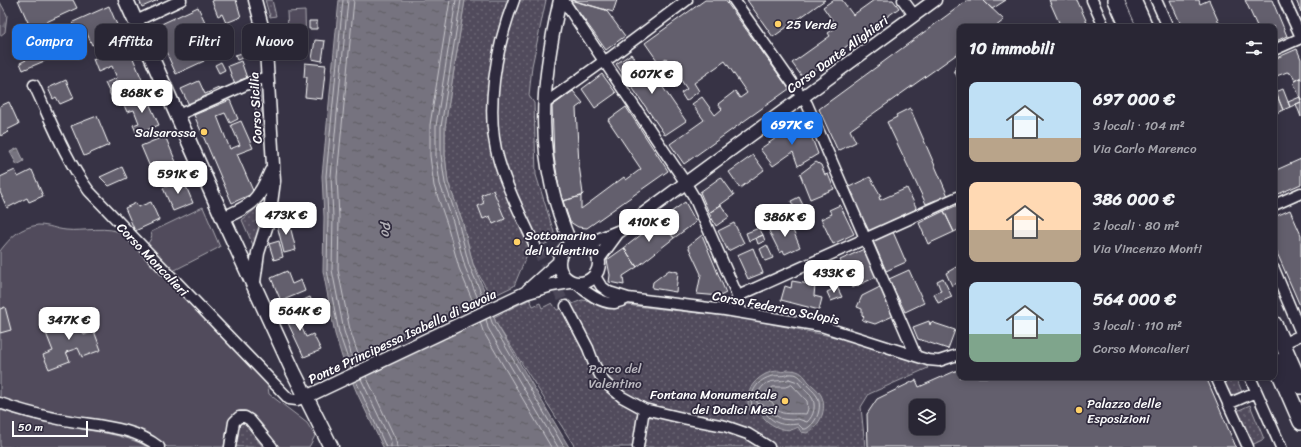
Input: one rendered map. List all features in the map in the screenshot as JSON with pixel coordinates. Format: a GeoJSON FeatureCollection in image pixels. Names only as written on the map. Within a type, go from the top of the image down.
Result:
{"type":"FeatureCollection","features":[{"type":"Feature","properties":{"kind":"main road"},"geometry":{"type":"LineString","coordinates":[[126,0],[223,218],[254,282],[306,398],[332,447]]}},
{"type":"Feature","properties":{"kind":"main road"},"geometry":{"type":"LineString","coordinates":[[1116,0],[1127,24]]}},
{"type":"Feature","properties":{"kind":"main road"},"geometry":{"type":"LineString","coordinates":[[1133,0],[1144,24]]}},
{"type":"Feature","properties":{"kind":"main road"},"geometry":{"type":"LineString","coordinates":[[1277,332],[1301,386]]}},
{"type":"Feature","properties":{"kind":"main road"},"geometry":{"type":"LineString","coordinates":[[1277,367],[1301,422]]}},
{"type":"Feature","properties":{"kind":"street"},"geometry":{"type":"LineString","coordinates":[[136,20],[181,0]]}},
{"type":"Feature","properties":{"kind":"street","name":"Corso Sicilia"},"geometry":{"type":"LineString","coordinates":[[254,282],[258,253],[270,211],[274,181],[263,30],[255,0]]}},
{"type":"Feature","properties":{"kind":"street"},"geometry":{"type":"LineString","coordinates":[[514,0],[495,70],[492,117],[498,159],[504,178],[537,250]]}},
{"type":"Feature","properties":{"kind":"street"},"geometry":{"type":"LineString","coordinates":[[560,0],[549,56],[544,104],[544,146],[548,170],[559,213],[571,244]]}},
{"type":"Feature","properties":{"kind":"street"},"geometry":{"type":"LineString","coordinates":[[563,0],[694,197],[738,296],[741,312]]}},
{"type":"Feature","properties":{"kind":"street"},"geometry":{"type":"LineString","coordinates":[[544,104],[604,60],[611,57],[687,0]]}},
{"type":"Feature","properties":{"kind":"street"},"geometry":{"type":"LineString","coordinates":[[734,0],[802,97],[810,112],[916,356]]}},
{"type":"Feature","properties":{"kind":"street"},"geometry":{"type":"LineString","coordinates":[[903,0],[914,15]]}},
{"type":"Feature","properties":{"kind":"street","name":"Corso Dante Alighieri"},"geometry":{"type":"LineString","coordinates":[[586,244],[620,231],[935,0]]}},
{"type":"Feature","properties":{"kind":"street"},"geometry":{"type":"LineString","coordinates":[[1092,0],[1103,24]]}},
{"type":"Feature","properties":{"kind":"street"},"geometry":{"type":"LineString","coordinates":[[1156,0],[1167,24]]}},
{"type":"Feature","properties":{"kind":"street"},"geometry":{"type":"LineString","coordinates":[[1277,49],[1301,38],[1284,0]]}},
{"type":"Feature","properties":{"kind":"street"},"geometry":{"type":"LineString","coordinates":[[178,115],[252,82],[267,77]]}},
{"type":"Feature","properties":{"kind":"street","name":"Corso Moncalieri"},"geometry":{"type":"LineString","coordinates":[[34,85],[68,158],[77,175],[89,191],[289,399],[297,400],[306,398]]}},
{"type":"Feature","properties":{"kind":"street","name":"Corso Sicilia"},"geometry":{"type":"LineString","coordinates":[[223,218],[250,204],[256,199],[263,190],[273,168]]}},
{"type":"Feature","properties":{"kind":"street"},"geometry":{"type":"LineString","coordinates":[[1277,204],[1301,193]]}},
{"type":"Feature","properties":{"kind":"street"},"geometry":{"type":"LineString","coordinates":[[738,296],[957,197]]}},
{"type":"Feature","properties":{"kind":"street","name":"Corso Dante Alighieri"},"geometry":{"type":"LineString","coordinates":[[599,258],[620,231]]}},
{"type":"Feature","properties":{"kind":"street"},"geometry":{"type":"LineString","coordinates":[[524,293],[552,285],[573,282],[583,283],[589,280],[594,276],[599,268],[599,258],[594,249],[586,244],[571,244],[560,255],[560,269],[563,276],[573,282]]}},
{"type":"Feature","properties":{"kind":"street"},"geometry":{"type":"LineString","coordinates":[[524,293],[559,262]]}},
{"type":"Feature","properties":{"kind":"street","name":"Corso Federico Sclopis"},"geometry":{"type":"LineString","coordinates":[[594,276],[601,286],[608,292],[628,298],[741,312],[821,326],[916,356],[939,361],[957,355]]}},
{"type":"Feature","properties":{"kind":"street"},"geometry":{"type":"LineString","coordinates":[[1277,276],[1301,334],[1282,344]]}},
{"type":"Feature","properties":{"kind":"street","name":"Corso Federico Sclopis"},"geometry":{"type":"LineString","coordinates":[[573,282],[599,299],[607,302],[615,303],[628,298]]}},
{"type":"Feature","properties":{"kind":"street","name":"Ponte Principessa Isabella di Savoia"},"geometry":{"type":"LineString","coordinates":[[306,398],[338,381],[524,293]]}},
{"type":"Feature","properties":{"kind":"street"},"geometry":{"type":"LineString","coordinates":[[566,306],[604,382],[622,397],[644,408],[683,418],[725,426],[748,434],[769,447]]}},
{"type":"Feature","properties":{"kind":"street"},"geometry":{"type":"LineString","coordinates":[[1217,380],[1248,447]]}},
{"type":"Feature","properties":{"kind":"street"},"geometry":{"type":"LineString","coordinates":[[1251,380],[1282,447]]}},
{"type":"Feature","properties":{"kind":"street"},"geometry":{"type":"LineString","coordinates":[[1228,404],[1256,392]]}},
{"type":"Feature","properties":{"kind":"street"},"geometry":{"type":"LineString","coordinates":[[0,404],[59,419],[126,431],[143,437],[159,447]]}},
{"type":"Feature","properties":{"kind":"street"},"geometry":{"type":"LineString","coordinates":[[638,447],[644,408]]}},
{"type":"Feature","properties":{"kind":"street"},"geometry":{"type":"LineString","coordinates":[[230,447],[234,422],[238,417],[245,417],[250,420],[272,447]]}},
{"type":"Feature","properties":{"kind":"green space"},"geometry":{"type":"Polygon","coordinates":[[[265,0],[272,0],[276,16],[270,17],[265,0]]]}},
{"type":"Feature","properties":{"kind":"green space"},"geometry":{"type":"Polygon","coordinates":[[[465,0],[546,0],[532,66],[529,96],[534,103],[536,175],[556,239],[528,252],[514,286],[491,297],[473,264],[462,220],[448,182],[445,155],[445,127],[465,0]]]}},
{"type":"Feature","properties":{"kind":"green space"},"geometry":{"type":"Polygon","coordinates":[[[0,2],[7,15],[5,32],[0,36],[0,2]]]}},
{"type":"Feature","properties":{"kind":"green space"},"geometry":{"type":"Polygon","coordinates":[[[305,11],[305,24],[288,24],[287,12],[305,11]]]}},
{"type":"Feature","properties":{"kind":"green space"},"geometry":{"type":"Polygon","coordinates":[[[257,86],[259,87],[264,134],[262,136],[263,139],[257,138],[255,91],[257,86]]]}},
{"type":"Feature","properties":{"kind":"green space"},"geometry":{"type":"Polygon","coordinates":[[[264,204],[265,207],[256,247],[253,245],[242,220],[260,205],[264,204]]]}},
{"type":"Feature","properties":{"kind":"green space"},"geometry":{"type":"Polygon","coordinates":[[[203,207],[220,247],[173,271],[147,245],[152,234],[151,232],[203,207]]]}},
{"type":"Feature","properties":{"kind":"green space"},"geometry":{"type":"Polygon","coordinates":[[[38,225],[66,230],[103,229],[117,231],[123,234],[266,383],[269,394],[307,423],[315,436],[309,447],[280,447],[258,419],[246,411],[240,411],[231,419],[226,433],[224,447],[167,447],[144,432],[66,414],[43,411],[0,398],[0,251],[16,234],[26,228],[38,225]]]}},
{"type":"Feature","properties":{"kind":"green space","name":"Parco del Valentino"},"geometry":{"type":"Polygon","coordinates":[[[530,299],[533,306],[540,303],[542,308],[552,303],[557,310],[582,300],[743,318],[845,339],[922,360],[928,368],[869,394],[861,407],[865,447],[575,447],[496,323],[494,317],[530,299]]]}},
{"type":"Feature","properties":{"kind":"green space"},"geometry":{"type":"Polygon","coordinates":[[[1223,380],[1237,380],[1242,392],[1231,396],[1223,380]]]}},
{"type":"Feature","properties":{"kind":"green space"},"geometry":{"type":"Polygon","coordinates":[[[1250,405],[1264,439],[1252,445],[1237,411],[1250,405]]]}},
{"type":"Feature","properties":{"kind":"green space"},"geometry":{"type":"Polygon","coordinates":[[[0,410],[49,423],[118,436],[138,442],[148,447],[0,447],[0,410]]]}},
{"type":"Feature","properties":{"kind":"green space"},"geometry":{"type":"Polygon","coordinates":[[[241,423],[244,423],[247,426],[263,447],[236,447],[239,426],[241,423]]]}},
{"type":"Feature","properties":{"kind":"water","name":"Po"},"geometry":{"type":"Polygon","coordinates":[[[339,0],[465,0],[445,127],[445,155],[448,182],[462,220],[473,264],[488,299],[496,323],[569,447],[383,447],[357,393],[342,357],[335,334],[323,271],[324,217],[322,176],[339,0]]]}},
{"type":"Feature","properties":{"kind":"water"},"geometry":{"type":"Polygon","coordinates":[[[18,148],[24,161],[17,165],[10,152],[18,148]]]}},
{"type":"Feature","properties":{"kind":"water","name":"Fontana Monumentale dei Dodici Mesi"},"geometry":{"type":"Polygon","coordinates":[[[787,370],[794,370],[804,375],[818,391],[823,400],[824,406],[822,417],[816,426],[807,433],[801,432],[798,427],[788,430],[777,427],[767,421],[761,413],[755,415],[749,410],[749,392],[756,380],[768,373],[775,371],[783,372],[787,370]]]}},
{"type":"Feature","properties":{"kind":"pier"},"geometry":{"type":"Polygon","coordinates":[[[490,298],[495,314],[351,383],[344,367],[490,298]]]}},
{"type":"Feature","properties":{"kind":"building"},"geometry":{"type":"Polygon","coordinates":[[[18,0],[73,0],[77,8],[42,24],[29,24],[18,0]]]}},
{"type":"Feature","properties":{"kind":"building"},"geometry":{"type":"Polygon","coordinates":[[[139,0],[158,0],[142,7],[139,0]]]}},
{"type":"Feature","properties":{"kind":"building"},"geometry":{"type":"Polygon","coordinates":[[[236,0],[241,17],[226,23],[222,14],[218,16],[212,1],[236,0]]]}},
{"type":"Feature","properties":{"kind":"building"},"geometry":{"type":"Polygon","coordinates":[[[570,0],[606,10],[625,36],[606,50],[570,0]]]}},
{"type":"Feature","properties":{"kind":"building"},"geometry":{"type":"Polygon","coordinates":[[[572,0],[617,0],[613,12],[572,0]]]}},
{"type":"Feature","properties":{"kind":"building"},"geometry":{"type":"Polygon","coordinates":[[[705,0],[725,0],[789,89],[684,164],[670,144],[704,120],[692,104],[702,97],[715,115],[722,109],[718,104],[735,91],[740,98],[747,93],[725,61],[694,83],[699,91],[686,101],[681,93],[687,89],[666,58],[659,63],[645,43],[705,0]]]}},
{"type":"Feature","properties":{"kind":"building","name":"25 Verde"},"geometry":{"type":"Polygon","coordinates":[[[747,0],[825,0],[773,37],[747,0]]]}},
{"type":"Feature","properties":{"kind":"building"},"geometry":{"type":"Polygon","coordinates":[[[833,0],[842,0],[853,15],[874,0],[893,0],[899,8],[803,78],[792,63],[830,36],[828,33],[837,27],[823,7],[833,0]]]}},
{"type":"Feature","properties":{"kind":"building"},"geometry":{"type":"Polygon","coordinates":[[[968,0],[983,0],[1004,20],[999,24],[957,24],[957,54],[850,130],[856,142],[838,151],[819,109],[968,0]]]}},
{"type":"Feature","properties":{"kind":"building"},"geometry":{"type":"Polygon","coordinates":[[[983,0],[1006,0],[992,9],[983,0]]]}},
{"type":"Feature","properties":{"kind":"building"},"geometry":{"type":"Polygon","coordinates":[[[1049,0],[1077,0],[1088,24],[1060,24],[1049,0]]]}},
{"type":"Feature","properties":{"kind":"building"},"geometry":{"type":"Polygon","coordinates":[[[1170,0],[1199,0],[1200,4],[1209,0],[1220,24],[1181,24],[1170,0]]]}},
{"type":"Feature","properties":{"kind":"building"},"geometry":{"type":"Polygon","coordinates":[[[1245,0],[1272,0],[1287,36],[1277,41],[1277,24],[1256,24],[1245,0]]]}},
{"type":"Feature","properties":{"kind":"building"},"geometry":{"type":"Polygon","coordinates":[[[1296,0],[1301,0],[1301,12],[1296,0]]]}},
{"type":"Feature","properties":{"kind":"building"},"geometry":{"type":"Polygon","coordinates":[[[109,6],[117,24],[95,24],[95,44],[92,45],[87,33],[87,24],[74,24],[73,22],[109,6]]]}},
{"type":"Feature","properties":{"kind":"building"},"geometry":{"type":"Polygon","coordinates":[[[198,7],[205,22],[200,24],[175,24],[175,60],[204,61],[176,74],[167,54],[167,24],[161,24],[198,7]]]}},
{"type":"Feature","properties":{"kind":"building"},"geometry":{"type":"Polygon","coordinates":[[[309,21],[317,21],[317,29],[309,29],[309,21]]]}},
{"type":"Feature","properties":{"kind":"building"},"geometry":{"type":"Polygon","coordinates":[[[315,40],[325,41],[322,61],[312,59],[315,40]]]}},
{"type":"Feature","properties":{"kind":"building"},"geometry":{"type":"Polygon","coordinates":[[[1297,49],[1301,59],[1301,78],[1295,81],[1292,74],[1287,72],[1277,76],[1277,58],[1297,49]]]}},
{"type":"Feature","properties":{"kind":"building"},"geometry":{"type":"Polygon","coordinates":[[[242,53],[242,58],[237,60],[235,55],[242,53]]]}},
{"type":"Feature","properties":{"kind":"building"},"geometry":{"type":"Polygon","coordinates":[[[631,54],[645,74],[651,70],[686,121],[665,135],[616,64],[631,54]]]}},
{"type":"Feature","properties":{"kind":"building"},"geometry":{"type":"Polygon","coordinates":[[[93,59],[134,60],[143,82],[111,96],[105,83],[117,78],[112,66],[98,72],[93,59]]]}},
{"type":"Feature","properties":{"kind":"building"},"geometry":{"type":"Polygon","coordinates":[[[26,60],[47,60],[23,70],[20,63],[26,60]]]}},
{"type":"Feature","properties":{"kind":"building"},"geometry":{"type":"Polygon","coordinates":[[[241,61],[247,78],[240,80],[241,83],[235,85],[228,66],[241,61]]]}},
{"type":"Feature","properties":{"kind":"building"},"geometry":{"type":"Polygon","coordinates":[[[221,62],[225,70],[219,73],[215,65],[221,62]]]}},
{"type":"Feature","properties":{"kind":"building"},"geometry":{"type":"Polygon","coordinates":[[[305,63],[326,65],[322,99],[305,97],[307,77],[304,77],[305,63]]]}},
{"type":"Feature","properties":{"kind":"building"},"geometry":{"type":"Polygon","coordinates":[[[957,66],[957,76],[954,70],[956,69],[955,67],[957,66]]]}},
{"type":"Feature","properties":{"kind":"building"},"geometry":{"type":"Polygon","coordinates":[[[602,74],[616,93],[595,108],[582,89],[602,74]]]}},
{"type":"Feature","properties":{"kind":"building"},"geometry":{"type":"Polygon","coordinates":[[[1301,78],[1301,100],[1294,84],[1295,81],[1301,78]]]}},
{"type":"Feature","properties":{"kind":"building"},"geometry":{"type":"Polygon","coordinates":[[[66,80],[74,98],[60,104],[56,97],[53,99],[48,88],[66,80]]]}},
{"type":"Feature","properties":{"kind":"building"},"geometry":{"type":"Polygon","coordinates":[[[199,81],[205,94],[221,87],[223,91],[190,107],[181,89],[199,81]]]}},
{"type":"Feature","properties":{"kind":"building"},"geometry":{"type":"Polygon","coordinates":[[[1283,89],[1290,107],[1283,110],[1277,92],[1283,89]]]}},
{"type":"Feature","properties":{"kind":"building"},"geometry":{"type":"Polygon","coordinates":[[[573,91],[583,103],[576,108],[579,165],[583,194],[581,196],[563,201],[560,193],[554,157],[552,106],[573,91]]]}},
{"type":"Feature","properties":{"kind":"building"},"geometry":{"type":"Polygon","coordinates":[[[145,94],[159,125],[137,134],[133,125],[139,123],[134,110],[127,112],[123,103],[145,94]]]}},
{"type":"Feature","properties":{"kind":"building"},"geometry":{"type":"Polygon","coordinates":[[[1300,97],[1301,102],[1290,107],[1288,102],[1300,97]]]}},
{"type":"Feature","properties":{"kind":"building"},"geometry":{"type":"Polygon","coordinates":[[[1277,98],[1283,110],[1277,113],[1277,98]]]}},
{"type":"Feature","properties":{"kind":"building"},"geometry":{"type":"Polygon","coordinates":[[[230,100],[238,119],[230,123],[225,113],[217,116],[230,149],[240,145],[231,125],[241,121],[253,148],[237,154],[254,193],[232,203],[194,115],[230,100]]]}},
{"type":"Feature","properties":{"kind":"building"},"geometry":{"type":"Polygon","coordinates":[[[9,102],[19,124],[7,130],[9,132],[0,136],[0,106],[9,102]]]}},
{"type":"Feature","properties":{"kind":"building"},"geometry":{"type":"Polygon","coordinates":[[[1301,102],[1301,117],[1296,104],[1301,102]]]}},
{"type":"Feature","properties":{"kind":"building"},"geometry":{"type":"Polygon","coordinates":[[[626,107],[668,171],[587,228],[578,227],[570,222],[563,201],[581,196],[581,209],[624,177],[626,180],[641,169],[608,120],[626,107]]]}},
{"type":"Feature","properties":{"kind":"building"},"geometry":{"type":"Polygon","coordinates":[[[910,108],[948,196],[926,204],[887,122],[897,117],[896,115],[910,108]]]}},
{"type":"Feature","properties":{"kind":"building"},"geometry":{"type":"Polygon","coordinates":[[[97,116],[109,145],[84,156],[71,126],[97,116]]]}},
{"type":"Feature","properties":{"kind":"building"},"geometry":{"type":"Polygon","coordinates":[[[798,123],[807,125],[818,154],[798,166],[793,152],[773,166],[760,149],[798,123]]]}},
{"type":"Feature","properties":{"kind":"building"},"geometry":{"type":"Polygon","coordinates":[[[165,136],[179,169],[155,179],[141,146],[165,136]]]}},
{"type":"Feature","properties":{"kind":"building"},"geometry":{"type":"Polygon","coordinates":[[[753,155],[764,170],[740,188],[729,172],[753,155]]]}},
{"type":"Feature","properties":{"kind":"building"},"geometry":{"type":"Polygon","coordinates":[[[1301,159],[1301,184],[1277,195],[1277,170],[1301,159]]]}},
{"type":"Feature","properties":{"kind":"building"},"geometry":{"type":"Polygon","coordinates":[[[816,162],[821,165],[825,175],[828,174],[834,189],[810,199],[800,174],[816,162]]]}},
{"type":"Feature","properties":{"kind":"building"},"geometry":{"type":"Polygon","coordinates":[[[122,167],[127,178],[109,186],[100,177],[122,167]]]}},
{"type":"Feature","properties":{"kind":"building"},"geometry":{"type":"Polygon","coordinates":[[[15,170],[18,177],[32,170],[43,196],[29,202],[27,198],[7,208],[0,192],[0,177],[15,170]]]}},
{"type":"Feature","properties":{"kind":"building"},"geometry":{"type":"Polygon","coordinates":[[[721,177],[734,195],[709,213],[700,192],[721,177]]]}},
{"type":"Feature","properties":{"kind":"building"},"geometry":{"type":"Polygon","coordinates":[[[870,177],[881,196],[879,197],[880,200],[907,188],[916,207],[915,210],[869,231],[865,223],[864,224],[852,197],[854,196],[849,187],[870,177]]]}},
{"type":"Feature","properties":{"kind":"building"},"geometry":{"type":"Polygon","coordinates":[[[183,179],[193,203],[173,211],[163,188],[183,179]]]}},
{"type":"Feature","properties":{"kind":"building"},"geometry":{"type":"Polygon","coordinates":[[[493,190],[505,219],[493,224],[490,216],[483,219],[478,206],[484,203],[481,195],[493,190]]]}},
{"type":"Feature","properties":{"kind":"building"},"geometry":{"type":"Polygon","coordinates":[[[799,197],[804,207],[796,211],[791,201],[799,197]]]}},
{"type":"Feature","properties":{"kind":"building"},"geometry":{"type":"Polygon","coordinates":[[[151,202],[159,220],[135,231],[125,208],[136,203],[138,207],[151,202]]]}},
{"type":"Feature","properties":{"kind":"building"},"geometry":{"type":"Polygon","coordinates":[[[685,202],[696,222],[674,238],[660,220],[685,202]]]}},
{"type":"Feature","properties":{"kind":"building"},"geometry":{"type":"Polygon","coordinates":[[[721,205],[729,217],[716,226],[709,213],[721,205]]]}},
{"type":"Feature","properties":{"kind":"building"},"geometry":{"type":"Polygon","coordinates":[[[840,205],[854,234],[833,244],[821,219],[832,214],[829,210],[840,205]]]}},
{"type":"Feature","properties":{"kind":"building"},"geometry":{"type":"Polygon","coordinates":[[[957,205],[957,230],[954,232],[944,211],[957,205]]]}},
{"type":"Feature","properties":{"kind":"building"},"geometry":{"type":"Polygon","coordinates":[[[1290,210],[1301,235],[1301,308],[1277,253],[1277,216],[1290,210]]]}},
{"type":"Feature","properties":{"kind":"building"},"geometry":{"type":"Polygon","coordinates":[[[944,211],[954,232],[928,244],[919,223],[944,211]]]}},
{"type":"Feature","properties":{"kind":"building"},"geometry":{"type":"Polygon","coordinates":[[[288,218],[296,250],[284,253],[276,221],[288,218]]]}},
{"type":"Feature","properties":{"kind":"building"},"geometry":{"type":"Polygon","coordinates":[[[660,220],[674,238],[637,267],[624,248],[660,220]]]}},
{"type":"Feature","properties":{"kind":"building"},"geometry":{"type":"Polygon","coordinates":[[[789,221],[800,247],[785,254],[783,251],[780,253],[769,231],[789,221]]]}},
{"type":"Feature","properties":{"kind":"building"},"geometry":{"type":"Polygon","coordinates":[[[734,223],[744,243],[728,251],[718,231],[734,223]]]}},
{"type":"Feature","properties":{"kind":"building"},"geometry":{"type":"Polygon","coordinates":[[[759,228],[763,235],[749,241],[746,233],[759,228]]]}},
{"type":"Feature","properties":{"kind":"building"},"geometry":{"type":"Polygon","coordinates":[[[893,232],[906,262],[886,271],[873,241],[893,232]]]}},
{"type":"Feature","properties":{"kind":"building"},"geometry":{"type":"Polygon","coordinates":[[[702,235],[726,293],[720,296],[697,294],[701,274],[688,246],[702,235]]]}},
{"type":"Feature","properties":{"kind":"building"},"geometry":{"type":"Polygon","coordinates":[[[763,235],[765,241],[758,244],[756,238],[763,235]]]}},
{"type":"Feature","properties":{"kind":"building"},"geometry":{"type":"Polygon","coordinates":[[[279,241],[283,257],[274,260],[269,244],[279,241]]]}},
{"type":"Feature","properties":{"kind":"building"},"geometry":{"type":"Polygon","coordinates":[[[767,245],[773,258],[765,261],[760,249],[767,245]]]}},
{"type":"Feature","properties":{"kind":"building"},"geometry":{"type":"Polygon","coordinates":[[[624,248],[637,267],[623,276],[624,285],[609,282],[610,275],[607,260],[624,248]]]}},
{"type":"Feature","properties":{"kind":"building"},"geometry":{"type":"Polygon","coordinates":[[[753,248],[763,273],[748,279],[737,255],[753,248]]]}},
{"type":"Feature","properties":{"kind":"building"},"geometry":{"type":"Polygon","coordinates":[[[864,249],[876,277],[852,288],[840,260],[864,249]]]}},
{"type":"Feature","properties":{"kind":"building"},"geometry":{"type":"Polygon","coordinates":[[[957,267],[957,283],[952,286],[946,273],[957,267]]]}},
{"type":"Feature","properties":{"kind":"building"},"geometry":{"type":"Polygon","coordinates":[[[669,270],[678,272],[676,292],[652,288],[653,282],[669,270]]]}},
{"type":"Feature","properties":{"kind":"building"},"geometry":{"type":"Polygon","coordinates":[[[909,270],[924,303],[905,312],[889,279],[909,270]]]}},
{"type":"Feature","properties":{"kind":"building"},"geometry":{"type":"Polygon","coordinates":[[[287,271],[292,284],[301,280],[305,291],[281,301],[271,278],[287,271]]]}},
{"type":"Feature","properties":{"kind":"building"},"geometry":{"type":"Polygon","coordinates":[[[943,278],[952,297],[938,303],[934,294],[941,291],[937,281],[943,278]]]}},
{"type":"Feature","properties":{"kind":"building"},"geometry":{"type":"Polygon","coordinates":[[[792,281],[815,285],[814,296],[822,298],[819,310],[781,300],[785,286],[791,288],[792,281]]]}},
{"type":"Feature","properties":{"kind":"building"},"geometry":{"type":"Polygon","coordinates":[[[837,287],[842,297],[831,301],[827,292],[837,287]]]}},
{"type":"Feature","properties":{"kind":"building"},"geometry":{"type":"Polygon","coordinates":[[[880,287],[893,316],[875,324],[862,320],[864,317],[862,315],[862,309],[857,307],[862,296],[880,287]]]}},
{"type":"Feature","properties":{"kind":"building"},"geometry":{"type":"Polygon","coordinates":[[[310,297],[318,315],[305,321],[297,303],[310,297]]]}},
{"type":"Feature","properties":{"kind":"building"},"geometry":{"type":"Polygon","coordinates":[[[290,302],[306,337],[313,334],[321,350],[304,357],[280,306],[290,302]]]}},
{"type":"Feature","properties":{"kind":"building"},"geometry":{"type":"Polygon","coordinates":[[[5,307],[11,330],[0,333],[0,309],[5,307]]]}},
{"type":"Feature","properties":{"kind":"building"},"geometry":{"type":"Polygon","coordinates":[[[77,315],[84,335],[94,331],[101,350],[82,357],[78,348],[66,352],[70,361],[49,369],[43,355],[53,351],[44,328],[77,315]]]}},
{"type":"Feature","properties":{"kind":"building"},"geometry":{"type":"Polygon","coordinates":[[[929,321],[930,325],[931,322],[955,330],[948,349],[918,339],[913,327],[929,321]]]}},
{"type":"Feature","properties":{"kind":"building","name":"Palazzo delle Esposizioni"},"geometry":{"type":"Polygon","coordinates":[[[957,370],[957,380],[1207,380],[1236,447],[868,447],[867,414],[877,399],[916,380],[919,387],[957,370]]]}},
{"type":"Feature","properties":{"kind":"tunnel"},"geometry":{"type":"LineString","coordinates":[[537,250],[566,306]]}},
{"type":"Feature","properties":{"kind":"place","name":"25 Verde"},"geometry":{"type":"Point","coordinates":[778,24]}},
{"type":"Feature","properties":{"kind":"place","name":"Salsarossa"},"geometry":{"type":"Point","coordinates":[204,132]}},
{"type":"Feature","properties":{"kind":"place","name":"Sottomarino del Valentino"},"geometry":{"type":"Point","coordinates":[517,242]}},
{"type":"Feature","properties":{"kind":"place","name":"Fontana Monumentale dei Dodici Mesi"},"geometry":{"type":"Point","coordinates":[785,401]}},
{"type":"Feature","properties":{"kind":"place","name":"Palazzo delle Esposizioni"},"geometry":{"type":"Point","coordinates":[1079,410]}}]}
